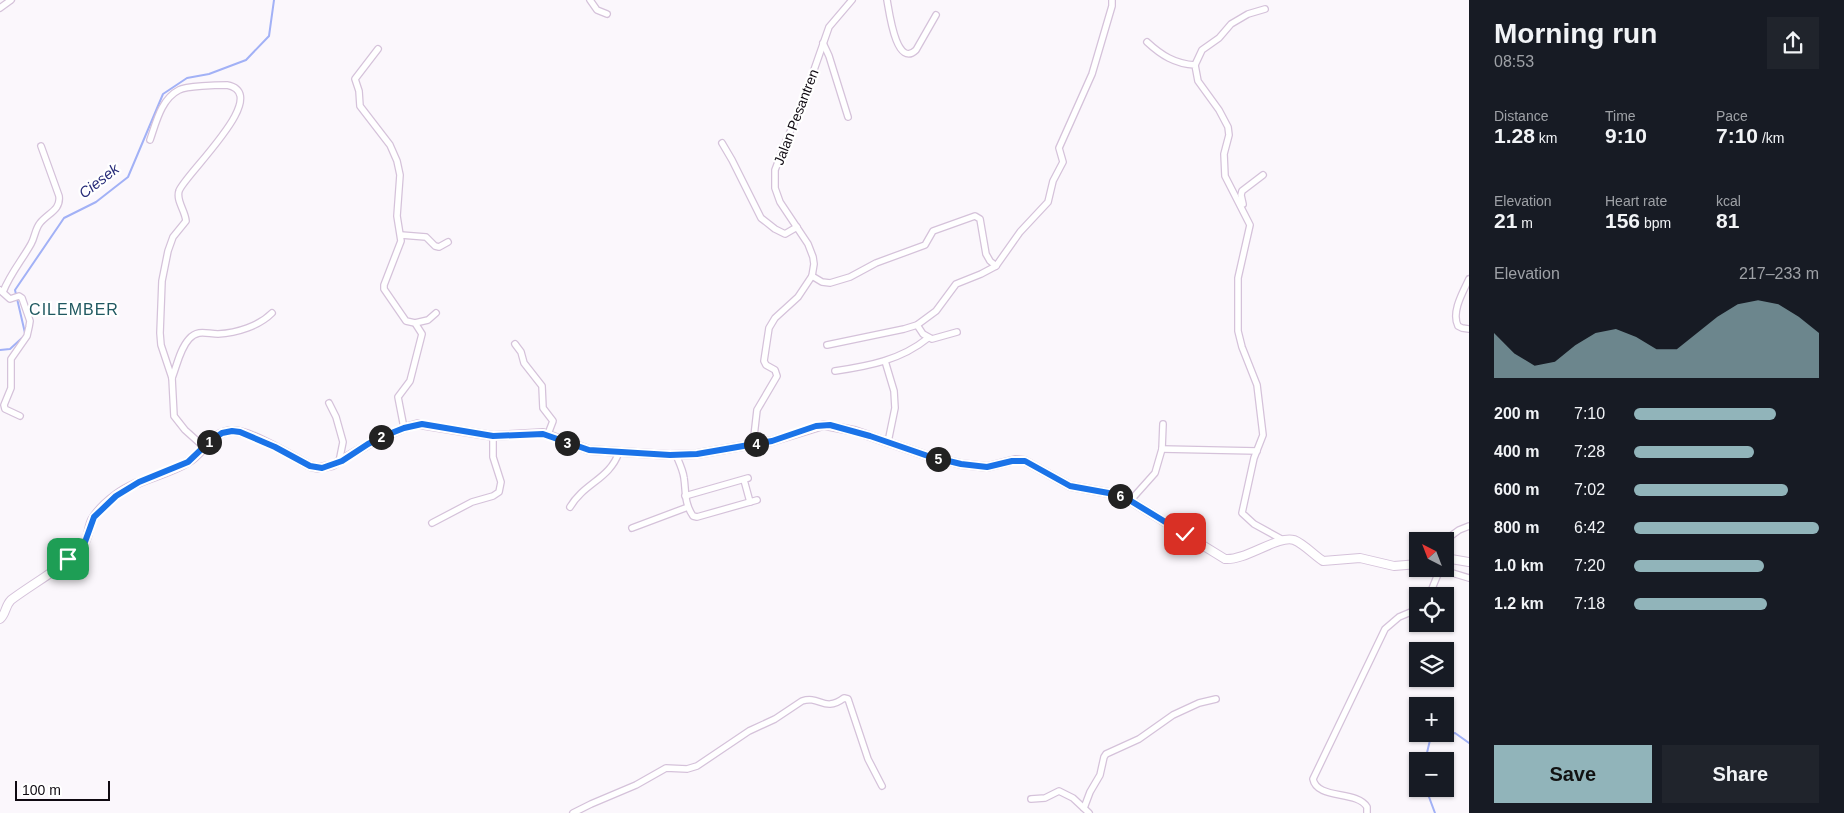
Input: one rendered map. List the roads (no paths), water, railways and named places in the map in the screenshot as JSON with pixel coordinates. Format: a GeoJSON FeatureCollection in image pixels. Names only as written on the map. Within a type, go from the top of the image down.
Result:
{"type":"FeatureCollection","features":[{"type":"Feature","properties":{"kind":"street"},"geometry":{"type":"LineString","coordinates":[[0,8],[11,0]]}},
{"type":"Feature","properties":{"kind":"street"},"geometry":{"type":"LineString","coordinates":[[590,0],[597,10],[607,14]]}},
{"type":"Feature","properties":{"kind":"street","name":"Jalan Pesantren"},"geometry":{"type":"LineString","coordinates":[[812,276],[814,264],[812,254],[780,202],[775,188],[774,174],[786,141],[802,107],[830,25],[852,0]]}},
{"type":"Feature","properties":{"kind":"street"},"geometry":{"type":"LineString","coordinates":[[887,0],[898,46],[909,54],[916,50],[936,15]]}},
{"type":"Feature","properties":{"kind":"street"},"geometry":{"type":"LineString","coordinates":[[826,345],[918,325],[936,311],[956,284],[996,266],[1011,244],[1049,199],[1053,181],[1063,162],[1059,148],[1092,74],[1112,6],[1112,0]]}},
{"type":"Feature","properties":{"kind":"street"},"geometry":{"type":"LineString","coordinates":[[1265,9],[1251,12],[1231,24],[1220,38],[1202,50],[1195,65],[1198,81],[1219,110],[1228,127],[1229,135],[1224,154],[1225,176],[1250,225],[1238,278],[1238,332],[1256,385],[1263,435],[1257,451],[1242,513],[1251,522],[1282,540]]}},
{"type":"Feature","properties":{"kind":"street"},"geometry":{"type":"LineString","coordinates":[[1147,42],[1160,54],[1181,64],[1195,65]]}},
{"type":"Feature","properties":{"kind":"street"},"geometry":{"type":"LineString","coordinates":[[823,43],[830,56],[848,117]]}},
{"type":"Feature","properties":{"kind":"street"},"geometry":{"type":"LineString","coordinates":[[378,49],[356,76],[355,82],[359,90],[360,106],[387,140],[397,160],[400,175],[397,216],[401,241],[384,289],[406,321],[415,323],[428,320],[436,313]]}},
{"type":"Feature","properties":{"kind":"street"},"geometry":{"type":"LineString","coordinates":[[150,140],[162,108],[170,97],[180,89],[229,85],[239,93],[240,102],[228,127],[206,158],[186,179],[179,192],[179,200],[186,221],[171,243],[160,298],[160,338],[172,378],[174,416],[185,430],[204,447]]}},
{"type":"Feature","properties":{"kind":"street"},"geometry":{"type":"LineString","coordinates":[[722,143],[763,221],[785,234],[797,228]]}},
{"type":"Feature","properties":{"kind":"street"},"geometry":{"type":"LineString","coordinates":[[20,416],[4,406],[11,388],[11,359],[27,336],[30,321],[24,301],[19,296],[12,300],[1,291],[30,245],[37,226],[59,204],[59,196],[41,146]]}},
{"type":"Feature","properties":{"kind":"street"},"geometry":{"type":"LineString","coordinates":[[1243,209],[1242,191],[1263,175]]}},
{"type":"Feature","properties":{"kind":"street"},"geometry":{"type":"LineString","coordinates":[[753,445],[757,410],[777,376],[775,370],[766,365],[764,360],[768,331],[775,318],[797,298],[812,276],[825,283],[850,277],[876,263],[925,245],[928,243],[930,233],[933,230],[975,216],[980,219],[988,258],[996,266]]}},
{"type":"Feature","properties":{"kind":"street"},"geometry":{"type":"LineString","coordinates":[[401,235],[426,237],[435,246],[439,247],[448,242]]}},
{"type":"Feature","properties":{"kind":"street"},"geometry":{"type":"LineString","coordinates":[[1469,279],[1456,315],[1458,326],[1469,329]]}},
{"type":"Feature","properties":{"kind":"street"},"geometry":{"type":"LineString","coordinates":[[172,378],[184,346],[193,336],[202,332],[226,332],[252,326],[264,320],[272,313]]}},
{"type":"Feature","properties":{"kind":"street"},"geometry":{"type":"LineString","coordinates":[[404,428],[398,400],[400,394],[410,381],[422,338],[422,332],[415,323]]}},
{"type":"Feature","properties":{"kind":"street"},"geometry":{"type":"LineString","coordinates":[[918,325],[928,338]]}},
{"type":"Feature","properties":{"kind":"street"},"geometry":{"type":"LineString","coordinates":[[835,371],[886,361],[909,351],[928,338],[936,339],[956,332]]}},
{"type":"Feature","properties":{"kind":"street"},"geometry":{"type":"LineString","coordinates":[[515,344],[520,350],[524,363],[542,386],[543,408],[554,421],[548,434]]}},
{"type":"Feature","properties":{"kind":"street"},"geometry":{"type":"LineString","coordinates":[[886,361],[894,391],[894,408],[888,442]]}},
{"type":"Feature","properties":{"kind":"street"},"geometry":{"type":"LineString","coordinates":[[330,403],[343,442],[339,462]]}},
{"type":"Feature","properties":{"kind":"street"},"geometry":{"type":"LineString","coordinates":[[0,620],[11,600],[55,570],[83,545],[93,519],[112,498],[139,482],[188,462],[220,435],[234,431],[275,447],[311,466],[325,467],[339,462],[368,444],[404,428],[425,424],[493,436],[548,434],[585,449],[676,455],[697,454],[753,445],[785,438],[822,425],[854,431],[928,456],[972,466],[990,467],[1012,461],[1025,461],[1070,486],[1114,494],[1130,501],[1223,559],[1232,560],[1282,540],[1293,540],[1323,561],[1360,558],[1394,566],[1409,565]]}},
{"type":"Feature","properties":{"kind":"street"},"geometry":{"type":"LineString","coordinates":[[1130,501],[1155,473],[1162,449],[1163,424]]}},
{"type":"Feature","properties":{"kind":"street"},"geometry":{"type":"LineString","coordinates":[[432,523],[462,507],[499,492],[501,484],[493,457],[493,436]]}},
{"type":"Feature","properties":{"kind":"street"},"geometry":{"type":"LineString","coordinates":[[1162,449],[1257,451]]}},
{"type":"Feature","properties":{"kind":"street"},"geometry":{"type":"LineString","coordinates":[[570,507],[584,490],[609,470],[616,461],[619,452]]}},
{"type":"Feature","properties":{"kind":"street"},"geometry":{"type":"LineString","coordinates":[[676,455],[684,475],[685,496],[688,507],[693,516],[697,517],[757,500]]}},
{"type":"Feature","properties":{"kind":"street"},"geometry":{"type":"LineString","coordinates":[[685,496],[746,479],[750,502]]}},
{"type":"Feature","properties":{"kind":"street"},"geometry":{"type":"LineString","coordinates":[[632,528],[688,507]]}},
{"type":"Feature","properties":{"kind":"street"},"geometry":{"type":"LineString","coordinates":[[1454,533],[1469,526]]}},
{"type":"Feature","properties":{"kind":"street"},"geometry":{"type":"LineString","coordinates":[[1454,559],[1469,562]]}},
{"type":"Feature","properties":{"kind":"street"},"geometry":{"type":"LineString","coordinates":[[1454,574],[1469,578]]}},
{"type":"Feature","properties":{"kind":"street"},"geometry":{"type":"LineString","coordinates":[[1367,813],[1367,806],[1362,800],[1322,790],[1314,785],[1313,779],[1383,633],[1395,619],[1409,614]]}},
{"type":"Feature","properties":{"kind":"street"},"geometry":{"type":"LineString","coordinates":[[573,813],[636,785],[666,768],[687,769],[697,766],[749,731],[776,719],[807,699],[830,705],[844,698],[848,699],[868,759],[882,786]]}},
{"type":"Feature","properties":{"kind":"street"},"geometry":{"type":"LineString","coordinates":[[1084,808],[1090,792],[1100,775],[1106,754],[1139,739],[1173,715],[1199,703],[1216,699]]}},
{"type":"Feature","properties":{"kind":"street"},"geometry":{"type":"LineString","coordinates":[[1030,800],[1045,798],[1059,791],[1073,798],[1089,813]]}},
{"type":"Feature","properties":{"kind":"waterway","name":"Ciesek"},"geometry":{"type":"LineString","coordinates":[[25,333],[15,290],[64,218],[96,202],[128,177],[163,94],[187,78],[209,74],[246,60],[269,36],[274,0]]}},
{"type":"Feature","properties":{"kind":"waterway","name":"Ciesek"},"geometry":{"type":"LineString","coordinates":[[0,350],[10,349],[22,338]]}},
{"type":"Feature","properties":{"kind":"waterway"},"geometry":{"type":"LineString","coordinates":[[1427,752],[1431,736],[1455,733],[1469,743]]}},
{"type":"Feature","properties":{"kind":"waterway"},"geometry":{"type":"LineString","coordinates":[[1429,797],[1435,813]]}},
{"type":"Feature","properties":{"kind":"district","name":"CILEMBER"},"geometry":{"type":"Point","coordinates":[74,309]}}]}
